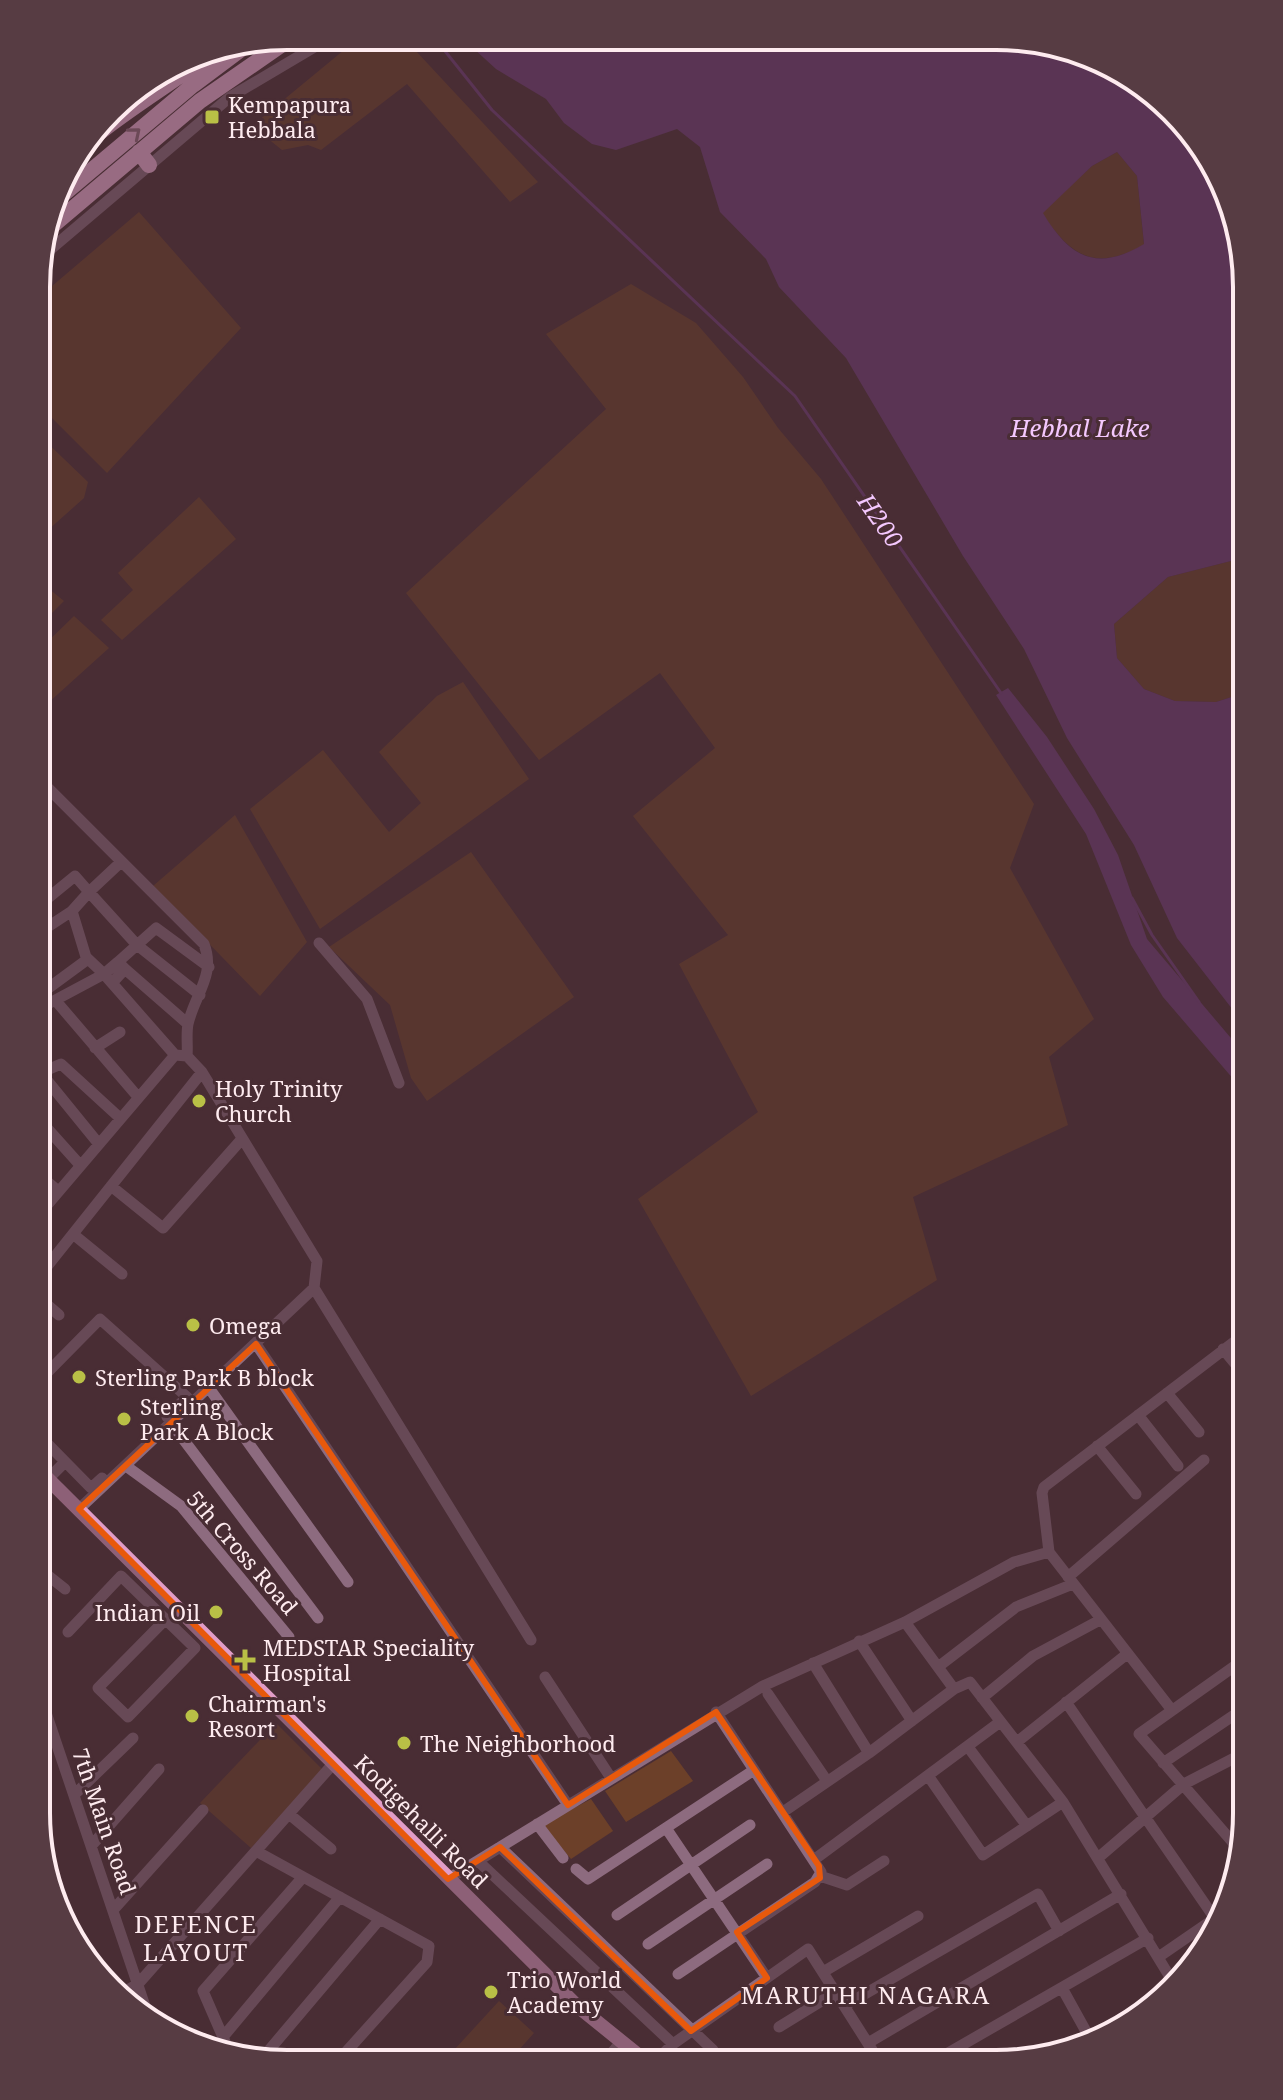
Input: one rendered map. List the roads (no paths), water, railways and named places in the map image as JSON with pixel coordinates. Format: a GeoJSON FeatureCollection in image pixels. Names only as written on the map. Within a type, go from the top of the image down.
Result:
{"type":"FeatureCollection","features":[{"type":"Feature","properties":{"kind":"highway"},"geometry":{"type":"LineString","coordinates":[[59,221],[144,158],[200,101],[272,51]]}},
{"type":"Feature","properties":{"kind":"highway"},"geometry":{"type":"LineString","coordinates":[[73,186],[230,57]]}},
{"type":"Feature","properties":{"kind":"main road","name":"Kodigehalli Road"},"geometry":{"type":"LineString","coordinates":[[50,1481],[575,2004],[631,2050]]}},
{"type":"Feature","properties":{"kind":"street"},"geometry":{"type":"LineString","coordinates":[[54,244],[144,158],[230,97],[309,50]]}},
{"type":"Feature","properties":{"kind":"street"},"geometry":{"type":"LineString","coordinates":[[50,790],[204,944],[209,967],[188,1024],[181,1056],[138,1097],[50,1201]]}},
{"type":"Feature","properties":{"kind":"street"},"geometry":{"type":"LineString","coordinates":[[50,925],[72,911],[121,862]]}},
{"type":"Feature","properties":{"kind":"street"},"geometry":{"type":"LineString","coordinates":[[50,896],[75,876],[137,945],[200,995]]}},
{"type":"Feature","properties":{"kind":"street"},"geometry":{"type":"LineString","coordinates":[[72,911],[88,959],[181,1056],[202,1072],[317,1261],[314,1288],[531,1640]]}},
{"type":"Feature","properties":{"kind":"street"},"geometry":{"type":"LineString","coordinates":[[50,999],[108,978],[171,911]]}},
{"type":"Feature","properties":{"kind":"street"},"geometry":{"type":"LineString","coordinates":[[156,928],[209,967]]}},
{"type":"Feature","properties":{"kind":"street"},"geometry":{"type":"LineString","coordinates":[[319,943],[367,999],[399,1083]]}},
{"type":"Feature","properties":{"kind":"street"},"geometry":{"type":"LineString","coordinates":[[50,994],[88,959]]}},
{"type":"Feature","properties":{"kind":"street"},"geometry":{"type":"LineString","coordinates":[[122,966],[188,1024]]}},
{"type":"Feature","properties":{"kind":"street"},"geometry":{"type":"LineString","coordinates":[[50,1007],[95,1048],[138,1097]]}},
{"type":"Feature","properties":{"kind":"street"},"geometry":{"type":"LineString","coordinates":[[95,1048],[120,1032]]}},
{"type":"Feature","properties":{"kind":"street"},"geometry":{"type":"LineString","coordinates":[[50,1067],[61,1064],[120,1118]]}},
{"type":"Feature","properties":{"kind":"street"},"geometry":{"type":"LineString","coordinates":[[50,1263],[202,1072]]}},
{"type":"Feature","properties":{"kind":"street"},"geometry":{"type":"LineString","coordinates":[[50,1085],[98,1143]]}},
{"type":"Feature","properties":{"kind":"street"},"geometry":{"type":"LineString","coordinates":[[50,1132],[80,1165]]}},
{"type":"Feature","properties":{"kind":"street"},"geometry":{"type":"LineString","coordinates":[[111,1186],[163,1228],[241,1140]]}},
{"type":"Feature","properties":{"kind":"street"},"geometry":{"type":"LineString","coordinates":[[50,1184],[58,1191]]}},
{"type":"Feature","properties":{"kind":"street"},"geometry":{"type":"LineString","coordinates":[[73,1234],[122,1274]]}},
{"type":"Feature","properties":{"kind":"street"},"geometry":{"type":"LineString","coordinates":[[79,1509],[314,1288]]}},
{"type":"Feature","properties":{"kind":"street"},"geometry":{"type":"LineString","coordinates":[[50,1307],[59,1315]]}},
{"type":"Feature","properties":{"kind":"street"},"geometry":{"type":"LineString","coordinates":[[50,1370],[100,1319],[187,1397],[91,1488],[50,1446]]}},
{"type":"Feature","properties":{"kind":"street"},"geometry":{"type":"LineString","coordinates":[[1171,1709],[1049,1552],[1044,1487],[1232,1342]]}},
{"type":"Feature","properties":{"kind":"street"},"geometry":{"type":"LineString","coordinates":[[256,1344],[568,1805]]}},
{"type":"Feature","properties":{"kind":"street"},"geometry":{"type":"LineString","coordinates":[[1223,1349],[1232,1360]]}},
{"type":"Feature","properties":{"kind":"street"},"geometry":{"type":"LineString","coordinates":[[209,1388],[348,1582]]}},
{"type":"Feature","properties":{"kind":"street"},"geometry":{"type":"LineString","coordinates":[[1167,1393],[1199,1432]]}},
{"type":"Feature","properties":{"kind":"street"},"geometry":{"type":"LineString","coordinates":[[1138,1415],[1178,1466]]}},
{"type":"Feature","properties":{"kind":"street"},"geometry":{"type":"LineString","coordinates":[[171,1423],[318,1618]]}},
{"type":"Feature","properties":{"kind":"street"},"geometry":{"type":"LineString","coordinates":[[1097,1446],[1136,1494]]}},
{"type":"Feature","properties":{"kind":"street"},"geometry":{"type":"LineString","coordinates":[[938,1667],[1016,1607],[1071,1580],[1204,1460]]}},
{"type":"Feature","properties":{"kind":"street"},"geometry":{"type":"LineString","coordinates":[[50,1477],[65,1462]]}},
{"type":"Feature","properties":{"kind":"street","name":"5th Cross Road"},"geometry":{"type":"LineString","coordinates":[[126,1466],[181,1506],[289,1637]]}},
{"type":"Feature","properties":{"kind":"street"},"geometry":{"type":"LineString","coordinates":[[448,1879],[716,1712],[859,1641],[905,1622],[1014,1562],[1049,1552]]}},
{"type":"Feature","properties":{"kind":"street"},"geometry":{"type":"LineString","coordinates":[[68,1632],[121,1576],[166,1619],[195,1648],[128,1717],[98,1688],[166,1619]]}},
{"type":"Feature","properties":{"kind":"street"},"geometry":{"type":"LineString","coordinates":[[50,1577],[65,1589]]}},
{"type":"Feature","properties":{"kind":"street"},"geometry":{"type":"LineString","coordinates":[[155,1609],[166,1597]]}},
{"type":"Feature","properties":{"kind":"street"},"geometry":{"type":"LineString","coordinates":[[982,1698],[1033,1656],[1100,1620]]}},
{"type":"Feature","properties":{"kind":"street"},"geometry":{"type":"LineString","coordinates":[[905,1622],[954,1689]]}},
{"type":"Feature","properties":{"kind":"street"},"geometry":{"type":"LineString","coordinates":[[859,1641],[912,1721]]}},
{"type":"Feature","properties":{"kind":"street"},"geometry":{"type":"LineString","coordinates":[[1017,1742],[1127,1654]]}},
{"type":"Feature","properties":{"kind":"street"},"geometry":{"type":"LineString","coordinates":[[813,1663],[869,1753]]}},
{"type":"Feature","properties":{"kind":"street"},"geometry":{"type":"LineString","coordinates":[[1231,1839],[1139,1734],[1232,1667]]}},
{"type":"Feature","properties":{"kind":"street"},"geometry":{"type":"LineString","coordinates":[[545,1677],[611,1778]]}},
{"type":"Feature","properties":{"kind":"street"},"geometry":{"type":"LineString","coordinates":[[783,1812],[954,1689],[970,1682],[1063,1802],[1169,1974]]}},
{"type":"Feature","properties":{"kind":"street"},"geometry":{"type":"LineString","coordinates":[[768,1694],[827,1781]]}},
{"type":"Feature","properties":{"kind":"street"},"geometry":{"type":"LineString","coordinates":[[1066,1702],[1212,1909]]}},
{"type":"Feature","properties":{"kind":"street"},"geometry":{"type":"LineString","coordinates":[[716,1712],[815,1859],[820,1876]]}},
{"type":"Feature","properties":{"kind":"street"},"geometry":{"type":"LineString","coordinates":[[1163,1763],[1232,1716]]}},
{"type":"Feature","properties":{"kind":"street"},"geometry":{"type":"LineString","coordinates":[[815,1859],[1000,1722]]}},
{"type":"Feature","properties":{"kind":"street","name":"7th Main Road"},"geometry":{"type":"LineString","coordinates":[[50,1723],[144,2001]]}},
{"type":"Feature","properties":{"kind":"street"},"geometry":{"type":"LineString","coordinates":[[75,1794],[133,1738]]}},
{"type":"Feature","properties":{"kind":"street"},"geometry":{"type":"LineString","coordinates":[[968,1747],[1027,1826]]}},
{"type":"Feature","properties":{"kind":"street"},"geometry":{"type":"LineString","coordinates":[[1098,1858],[1184,1784],[1232,1759]]}},
{"type":"Feature","properties":{"kind":"street"},"geometry":{"type":"LineString","coordinates":[[129,1989],[138,1984],[333,1764]]}},
{"type":"Feature","properties":{"kind":"street"},"geometry":{"type":"LineString","coordinates":[[92,1845],[159,1769]]}},
{"type":"Feature","properties":{"kind":"street"},"geometry":{"type":"LineString","coordinates":[[576,1869],[588,1879],[754,1770]]}},
{"type":"Feature","properties":{"kind":"street"},"geometry":{"type":"LineString","coordinates":[[929,1777],[983,1855],[1063,1802]]}},
{"type":"Feature","properties":{"kind":"street"},"geometry":{"type":"LineString","coordinates":[[114,1909],[203,1810]]}},
{"type":"Feature","properties":{"kind":"street"},"geometry":{"type":"LineString","coordinates":[[289,1814],[331,1849]]}},
{"type":"Feature","properties":{"kind":"street"},"geometry":{"type":"LineString","coordinates":[[537,1824],[563,1858]]}},
{"type":"Feature","properties":{"kind":"street"},"geometry":{"type":"LineString","coordinates":[[617,1915],[750,1825]]}},
{"type":"Feature","properties":{"kind":"street"},"geometry":{"type":"LineString","coordinates":[[666,1828],[767,1978]]}},
{"type":"Feature","properties":{"kind":"street"},"geometry":{"type":"LineString","coordinates":[[500,1847],[713,2050]]}},
{"type":"Feature","properties":{"kind":"street"},"geometry":{"type":"LineString","coordinates":[[256,1851],[429,1946],[427,1962],[348,2050]]}},
{"type":"Feature","properties":{"kind":"street"},"geometry":{"type":"LineString","coordinates":[[478,1861],[673,2044]]}},
{"type":"Feature","properties":{"kind":"street"},"geometry":{"type":"LineString","coordinates":[[820,1876],[847,1885],[884,1861]]}},
{"type":"Feature","properties":{"kind":"street"},"geometry":{"type":"LineString","coordinates":[[648,1944],[767,1864]]}},
{"type":"Feature","properties":{"kind":"street"},"geometry":{"type":"LineString","coordinates":[[678,1974],[820,1876]]}},
{"type":"Feature","properties":{"kind":"street"},"geometry":{"type":"LineString","coordinates":[[225,2042],[203,1991],[303,1877]]}},
{"type":"Feature","properties":{"kind":"street"},"geometry":{"type":"LineString","coordinates":[[844,2006],[1038,1894],[1059,1931]]}},
{"type":"Feature","properties":{"kind":"street"},"geometry":{"type":"LineString","coordinates":[[868,2043],[1121,1894]]}},
{"type":"Feature","properties":{"kind":"street"},"geometry":{"type":"LineString","coordinates":[[223,2037],[340,1897]]}},
{"type":"Feature","properties":{"kind":"street"},"geometry":{"type":"LineString","coordinates":[[823,1972],[918,1916]]}},
{"type":"Feature","properties":{"kind":"street"},"geometry":{"type":"LineString","coordinates":[[270,2049],[380,1919]]}},
{"type":"Feature","properties":{"kind":"street"},"geometry":{"type":"LineString","coordinates":[[1160,1956],[1203,1928]]}},
{"type":"Feature","properties":{"kind":"street"},"geometry":{"type":"LineString","coordinates":[[954,2050],[1148,1938]]}},
{"type":"Feature","properties":{"kind":"street"},"geometry":{"type":"LineString","coordinates":[[667,2050],[808,1949],[872,2050]]}},
{"type":"Feature","properties":{"kind":"street"},"geometry":{"type":"LineString","coordinates":[[1062,1988],[1087,2032]]}},
{"type":"Feature","properties":{"kind":"street"},"geometry":{"type":"LineString","coordinates":[[779,2027],[836,1992]]}},
{"type":"Feature","properties":{"kind":"street"},"geometry":{"type":"LineString","coordinates":[[614,2050],[621,2042]]}},
{"type":"Feature","properties":{"kind":"water","name":"Hebbal Lake"},"geometry":{"type":"Polygon","coordinates":[[[475,50],[1027,52],[1058,58],[1115,82],[1164,119],[1184,143],[1215,196],[1228,240],[1232,271],[1233,561],[1168,577],[1114,624],[1117,658],[1144,689],[1175,701],[1216,702],[1233,697],[1233,1009],[1177,938],[1134,845],[1067,738],[1024,649],[963,556],[846,358],[779,287],[766,259],[720,212],[700,147],[677,129],[616,150],[592,144],[564,123],[546,99],[496,69],[475,50]],[[1117,152],[1092,166],[1043,213],[1064,241],[1086,256],[1112,257],[1144,244],[1137,176],[1117,152]]]}},
{"type":"Feature","properties":{"kind":"water"},"geometry":{"type":"Polygon","coordinates":[[[1008,688],[1047,737],[1094,809],[1118,855],[1147,939],[1233,1040],[1232,1078],[1163,997],[1131,945],[1086,834],[996,695],[1008,688]]]}},
{"type":"Feature","properties":{"kind":"waterway","name":"H200"},"geometry":{"type":"LineString","coordinates":[[444,50],[492,110],[795,396],[1001,693]]}},
{"type":"Feature","properties":{"kind":"waterway","name":"H200"},"geometry":{"type":"LineString","coordinates":[[1132,898],[1152,935],[1199,1002]]}},
{"type":"Feature","properties":{"kind":"place","name":"Kempapura Hebbala"},"geometry":{"type":"Point","coordinates":[212,117]}},
{"type":"Feature","properties":{"kind":"place","name":"Holy Trinity Church"},"geometry":{"type":"Point","coordinates":[199,1101]}},
{"type":"Feature","properties":{"kind":"place","name":"Omega"},"geometry":{"type":"Point","coordinates":[193,1325]}},
{"type":"Feature","properties":{"kind":"place","name":"Sterling Park B block"},"geometry":{"type":"Point","coordinates":[79,1377]}},
{"type":"Feature","properties":{"kind":"place","name":"Sterling Park A Block"},"geometry":{"type":"Point","coordinates":[124,1419]}},
{"type":"Feature","properties":{"kind":"place","name":"Indian Oil"},"geometry":{"type":"Point","coordinates":[216,1612]}},
{"type":"Feature","properties":{"kind":"place","name":"MEDSTAR Speciality Hospital"},"geometry":{"type":"Point","coordinates":[245,1660]}},
{"type":"Feature","properties":{"kind":"place","name":"Chairman's Resort"},"geometry":{"type":"Point","coordinates":[192,1716]}},
{"type":"Feature","properties":{"kind":"place","name":"The Neighborhood"},"geometry":{"type":"Point","coordinates":[404,1743]}},
{"type":"Feature","properties":{"kind":"place","name":"Trio World Academy"},"geometry":{"type":"Point","coordinates":[491,1992]}},
{"type":"Feature","properties":{"kind":"district","name":"DEFENCE LAYOUT"},"geometry":{"type":"Point","coordinates":[196,1937]}},
{"type":"Feature","properties":{"kind":"district","name":"MARUTHI NAGARA"},"geometry":{"type":"Point","coordinates":[866,1994]}}]}
